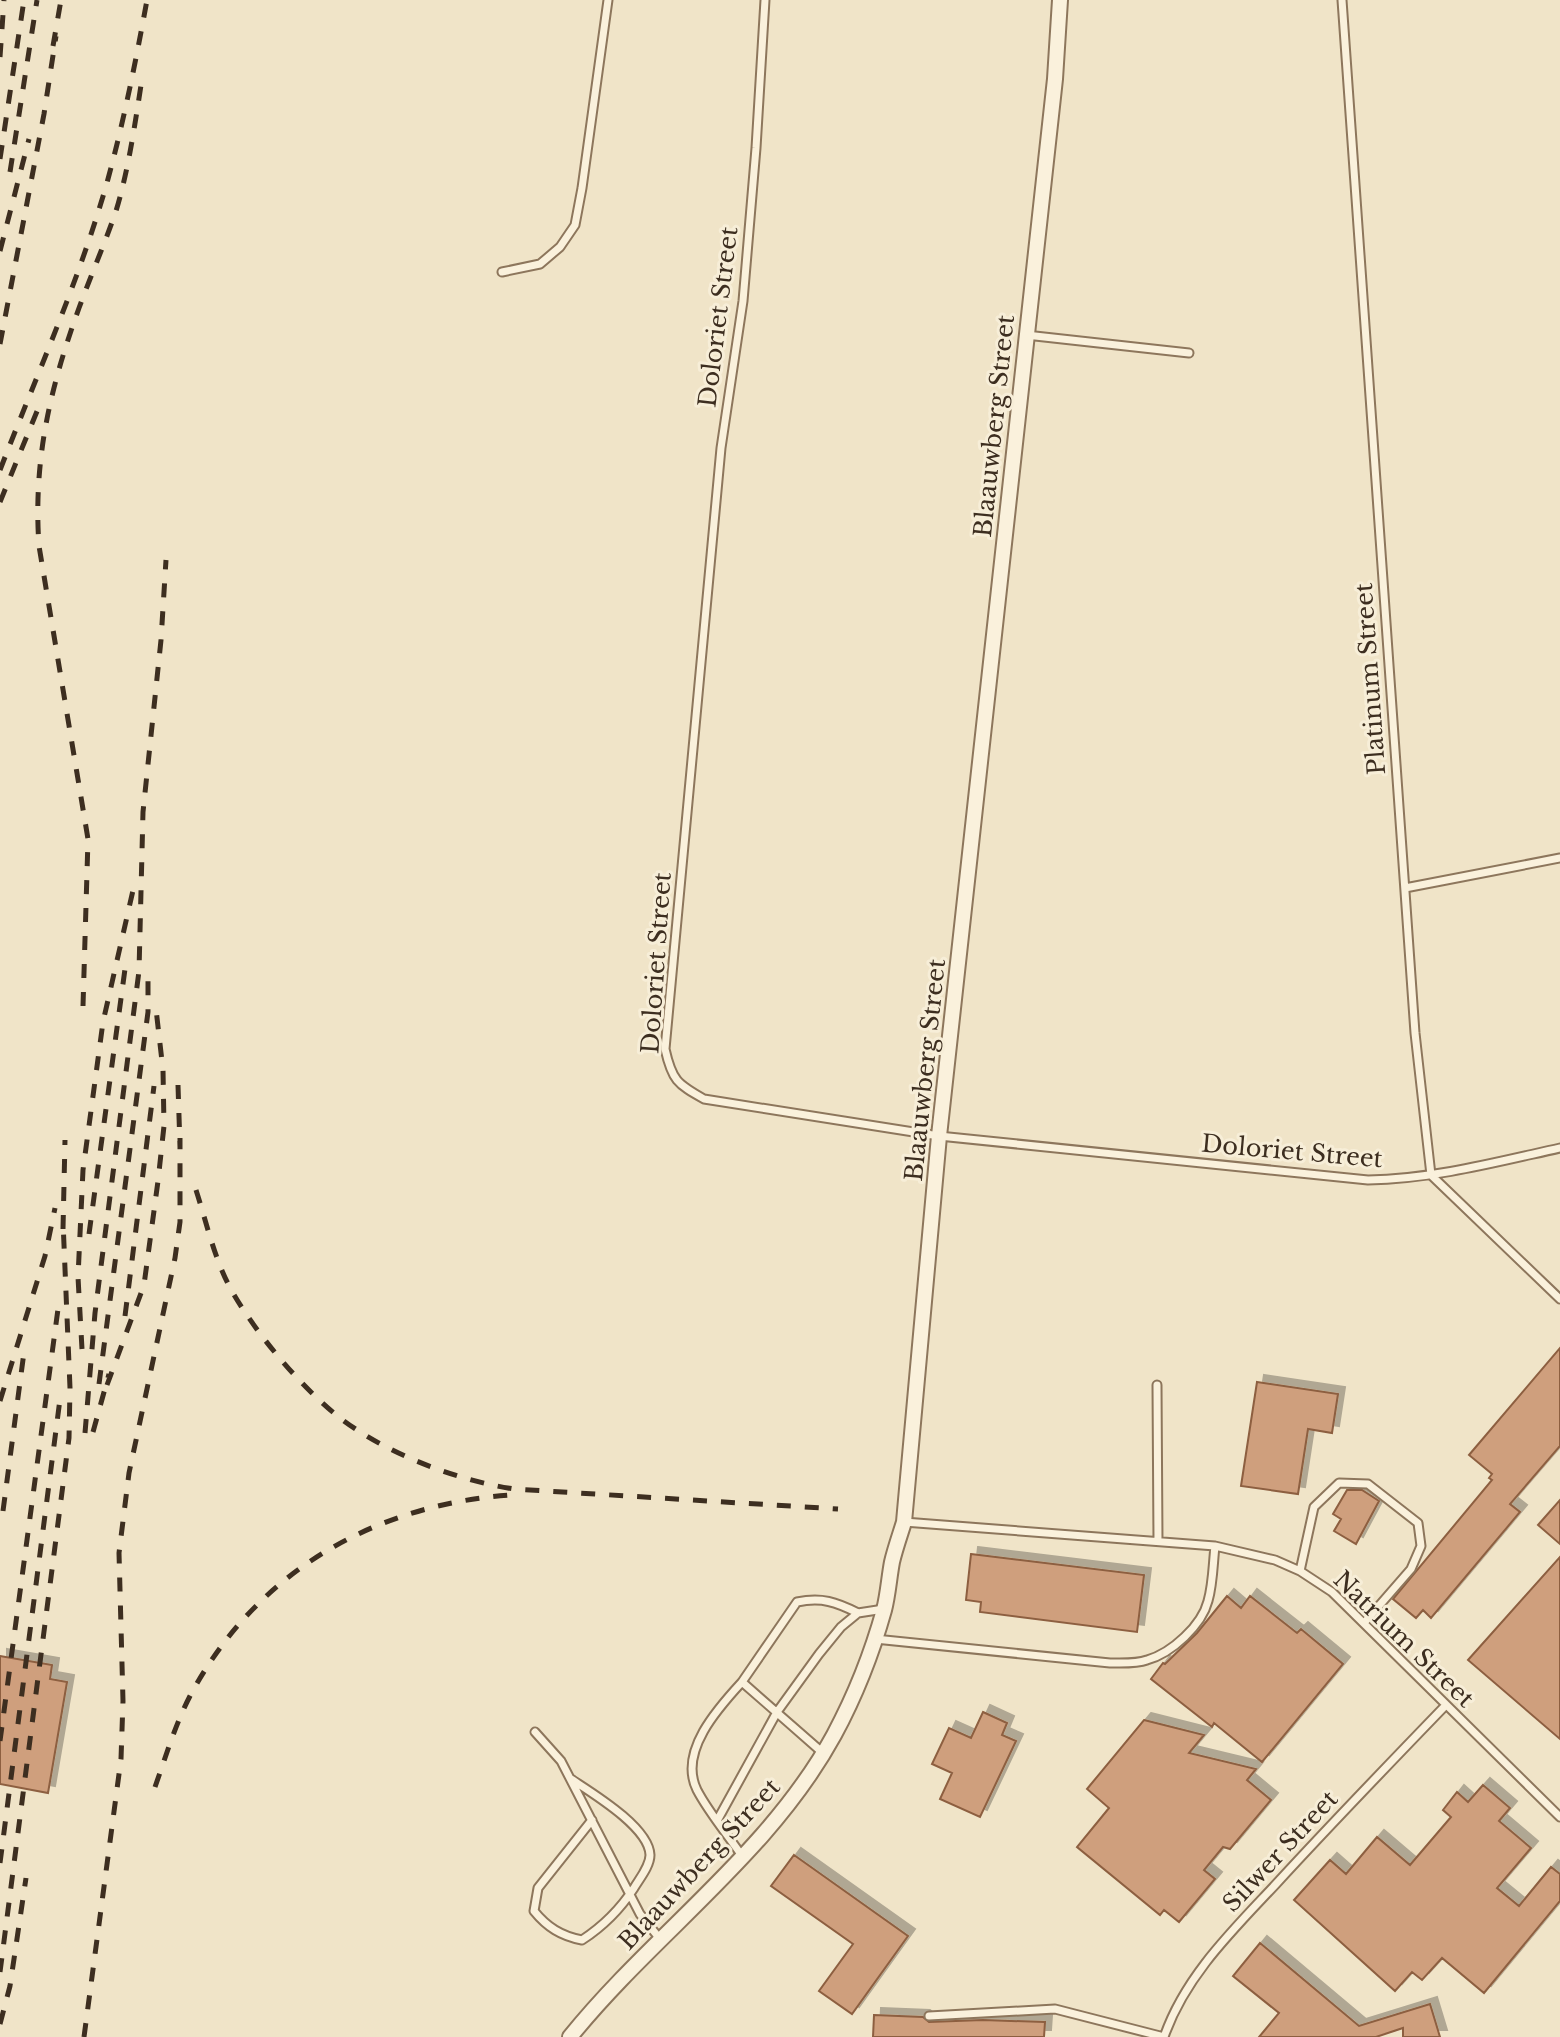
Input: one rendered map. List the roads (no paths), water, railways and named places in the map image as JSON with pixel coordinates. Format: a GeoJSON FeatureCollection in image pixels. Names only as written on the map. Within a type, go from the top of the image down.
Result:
{"type":"FeatureCollection","features":[{"type":"Feature","properties":{"kind":"street","name":"Blaauwberg Street"},"geometry":{"type":"LineString","coordinates":[[570,2037],[660,1939],[776,1821],[823,1753],[851,1701],[884,1609],[892,1561],[904,1522],[939,1136],[1055,79],[1060,0]]}},
{"type":"Feature","properties":{"kind":"lane"},"geometry":{"type":"LineString","coordinates":[[502,272],[540,264],[560,247],[575,225],[608,0]]}},
{"type":"Feature","properties":{"kind":"lane","name":"Doloriet Street"},"geometry":{"type":"LineString","coordinates":[[765,0],[743,301],[721,448],[665,1049],[671,1072],[680,1086],[704,1099],[939,1136],[1368,1180],[1431,1175],[1560,1148]]}},
{"type":"Feature","properties":{"kind":"lane","name":"Platinum Street"},"geometry":{"type":"LineString","coordinates":[[1342,0],[1415,1033],[1431,1175]]}},
{"type":"Feature","properties":{"kind":"lane"},"geometry":{"type":"LineString","coordinates":[[1026,335],[1189,353]]}},
{"type":"Feature","properties":{"kind":"lane"},"geometry":{"type":"LineString","coordinates":[[1405,888],[1560,858]]}},
{"type":"Feature","properties":{"kind":"lane"},"geometry":{"type":"LineString","coordinates":[[1431,1175],[1560,1299]]}},
{"type":"Feature","properties":{"kind":"lane"},"geometry":{"type":"LineString","coordinates":[[1157,1385],[1158,1541]]}},
{"type":"Feature","properties":{"kind":"lane"},"geometry":{"type":"LineString","coordinates":[[1300,1571],[1314,1507],[1339,1483],[1368,1484],[1418,1523],[1421,1546],[1411,1569],[1364,1623]]}},
{"type":"Feature","properties":{"kind":"lane","name":"Natrium Street"},"geometry":{"type":"LineString","coordinates":[[904,1522],[1215,1546],[1251,1552],[1300,1571],[1332,1592],[1560,1817]]}},
{"type":"Feature","properties":{"kind":"lane"},"geometry":{"type":"LineString","coordinates":[[875,1639],[1110,1663],[1149,1660],[1184,1636],[1204,1612],[1215,1546]]}},
{"type":"Feature","properties":{"kind":"lane"},"geometry":{"type":"LineString","coordinates":[[742,1856],[697,1789],[692,1763],[703,1734],[797,1602],[815,1598],[833,1600],[858,1613]]}},
{"type":"Feature","properties":{"kind":"lane"},"geometry":{"type":"LineString","coordinates":[[718,1819],[777,1712],[841,1627],[858,1613],[884,1609]]}},
{"type":"Feature","properties":{"kind":"lane"},"geometry":{"type":"LineString","coordinates":[[742,1682],[823,1753]]}},
{"type":"Feature","properties":{"kind":"lane","name":"Silwer Street"},"geometry":{"type":"LineString","coordinates":[[1164,2037],[1196,1976],[1218,1948],[1445,1706]]}},
{"type":"Feature","properties":{"kind":"lane"},"geometry":{"type":"LineString","coordinates":[[535,1732],[561,1761],[640,1914],[660,1939]]}},
{"type":"Feature","properties":{"kind":"lane"},"geometry":{"type":"LineString","coordinates":[[571,1779],[628,1821],[647,1843],[650,1856],[630,1895],[598,1930],[582,1940],[566,1937],[545,1924],[534,1911],[538,1888],[592,1820]]}},
{"type":"Feature","properties":{"kind":"lane"},"geometry":{"type":"LineString","coordinates":[[929,2016],[1055,2009],[1164,2037]]}},
{"type":"Feature","properties":{"kind":"railway"},"geometry":{"type":"LineString","coordinates":[[0,57],[4,0]]}},
{"type":"Feature","properties":{"kind":"railway"},"geometry":{"type":"LineString","coordinates":[[0,159],[24,0]]}},
{"type":"Feature","properties":{"kind":"railway"},"geometry":{"type":"LineString","coordinates":[[10,172],[37,0]]}},
{"type":"Feature","properties":{"kind":"railway"},"geometry":{"type":"LineString","coordinates":[[53,46],[61,0]]}},
{"type":"Feature","properties":{"kind":"railway"},"geometry":{"type":"LineString","coordinates":[[0,470],[97,216],[119,135],[147,0]]}},
{"type":"Feature","properties":{"kind":"railway"},"geometry":{"type":"LineString","coordinates":[[0,344],[56,36]]}},
{"type":"Feature","properties":{"kind":"railway"},"geometry":{"type":"LineString","coordinates":[[83,1006],[88,839],[39,546],[39,484],[41,454],[52,396],[69,338],[116,211],[142,79]]}},
{"type":"Feature","properties":{"kind":"railway"},"geometry":{"type":"LineString","coordinates":[[0,251],[29,139]]}},
{"type":"Feature","properties":{"kind":"railway"},"geometry":{"type":"LineString","coordinates":[[0,502],[42,399]]}},
{"type":"Feature","properties":{"kind":"railway"},"geometry":{"type":"LineString","coordinates":[[85,1433],[95,1313],[139,971],[143,812],[166,560]]}},
{"type":"Feature","properties":{"kind":"railway"},"geometry":{"type":"LineString","coordinates":[[82,1349],[78,1277],[83,1170],[103,1022],[134,886]]}},
{"type":"Feature","properties":{"kind":"railway"},"geometry":{"type":"LineString","coordinates":[[89,1234],[125,969]]}},
{"type":"Feature","properties":{"kind":"railway"},"geometry":{"type":"LineString","coordinates":[[99,1384],[148,1012],[148,976]]}},
{"type":"Feature","properties":{"kind":"railway"},"geometry":{"type":"LineString","coordinates":[[107,1385],[144,1285],[158,1181],[164,1126],[163,1070],[156,1009]]}},
{"type":"Feature","properties":{"kind":"railway"},"geometry":{"type":"LineString","coordinates":[[178,1085],[180,1147]]}},
{"type":"Feature","properties":{"kind":"railway"},"geometry":{"type":"LineString","coordinates":[[125,1316],[154,1086]]}},
{"type":"Feature","properties":{"kind":"railway"},"geometry":{"type":"LineString","coordinates":[[84,2037],[121,1759],[123,1701],[119,1553],[129,1473],[175,1258],[180,1222],[180,1138]]}},
{"type":"Feature","properties":{"kind":"railway"},"geometry":{"type":"LineString","coordinates":[[63,1229],[65,1140]]}},
{"type":"Feature","properties":{"kind":"railway"},"geometry":{"type":"LineString","coordinates":[[196,1190],[227,1281],[268,1343],[310,1391],[340,1418],[400,1454],[446,1472],[514,1489],[838,1509]]}},
{"type":"Feature","properties":{"kind":"railway"},"geometry":{"type":"LineString","coordinates":[[0,1401],[45,1256],[55,1208]]}},
{"type":"Feature","properties":{"kind":"railway"},"geometry":{"type":"LineString","coordinates":[[0,1972],[69,1438],[63,1221]]}},
{"type":"Feature","properties":{"kind":"railway"},"geometry":{"type":"LineString","coordinates":[[0,1741],[58,1309]]}},
{"type":"Feature","properties":{"kind":"railway"},"geometry":{"type":"LineString","coordinates":[[3,1511],[24,1352]]}},
{"type":"Feature","properties":{"kind":"railway"},"geometry":{"type":"LineString","coordinates":[[93,1432],[109,1374]]}},
{"type":"Feature","properties":{"kind":"railway"},"geometry":{"type":"LineString","coordinates":[[0,1863],[60,1399]]}},
{"type":"Feature","properties":{"kind":"railway"},"geometry":{"type":"LineString","coordinates":[[155,1787],[190,1696],[217,1652],[248,1614],[284,1581],[323,1553],[411,1513],[460,1501],[510,1495]]}},
{"type":"Feature","properties":{"kind":"railway"},"geometry":{"type":"LineString","coordinates":[[0,2024],[10,1986],[26,1878]]}}]}
